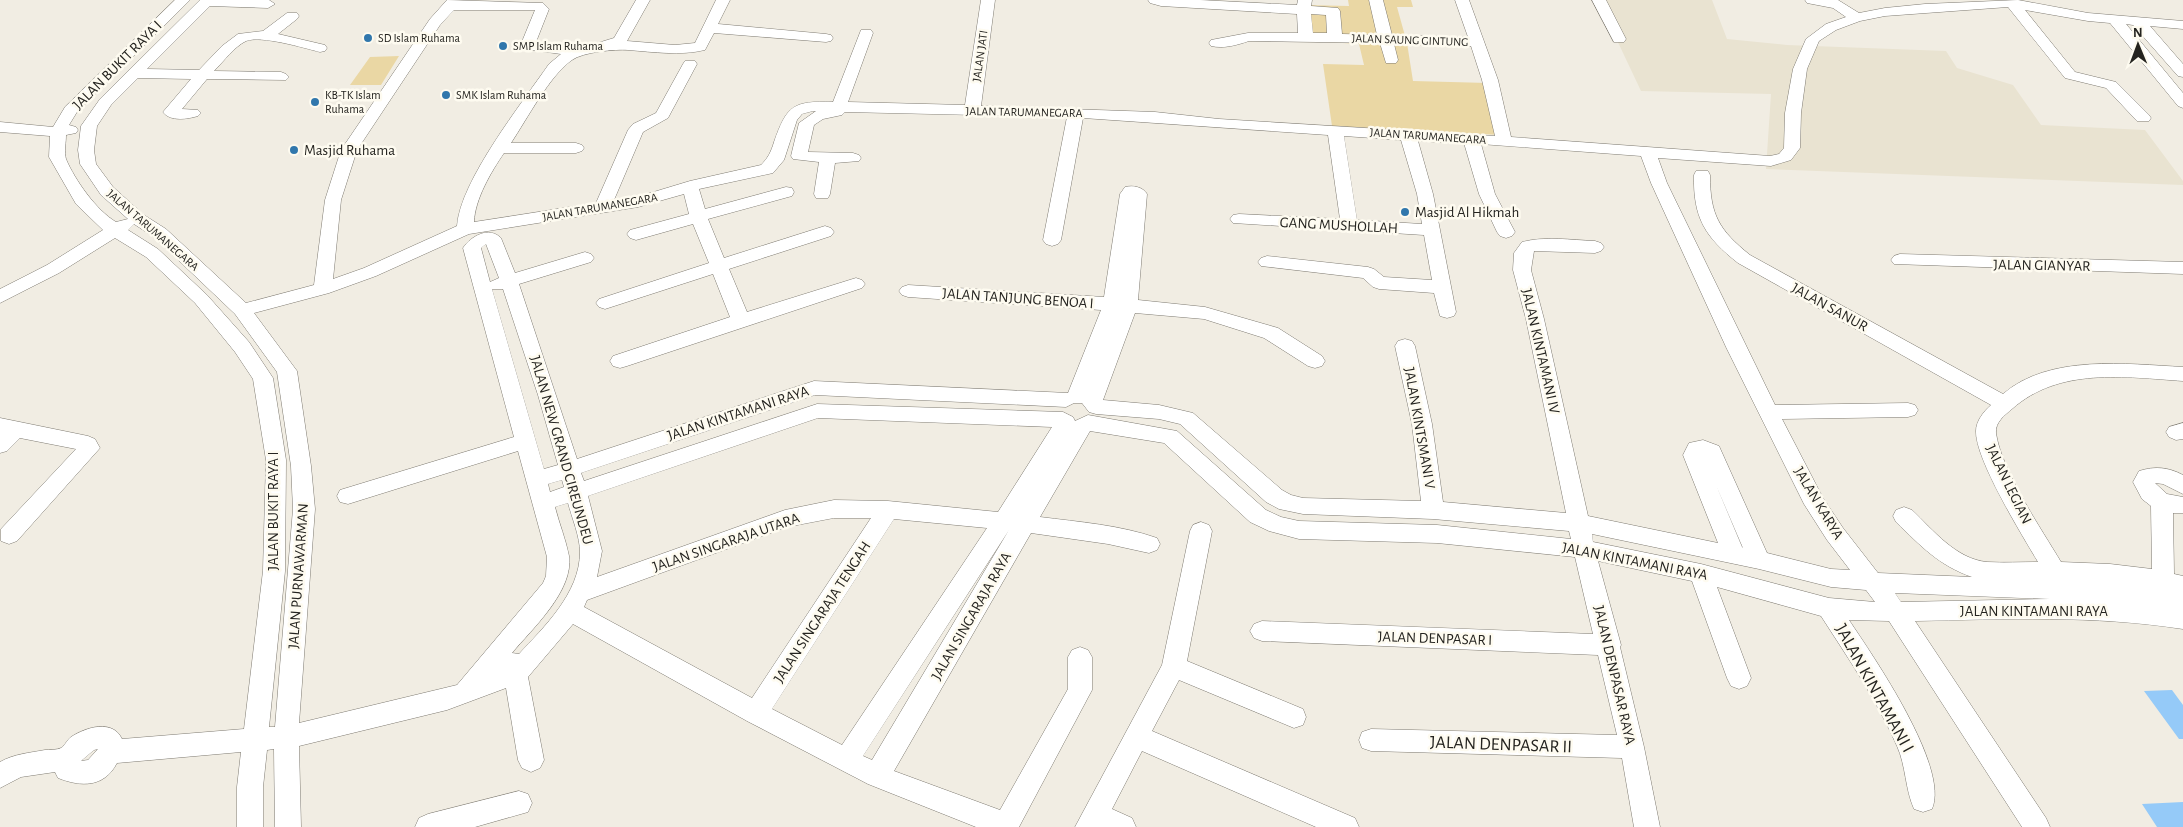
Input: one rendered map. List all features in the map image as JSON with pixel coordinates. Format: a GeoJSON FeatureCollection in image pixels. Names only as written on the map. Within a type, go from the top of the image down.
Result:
{"type":"FeatureCollection","features":[{"type":"Feature","properties":{"kind":"street","name":"JALAN BUKIT RAYA I"},"geometry":{"type":"LineString","coordinates":[[183,0],[70,110],[73,129],[57,157],[82,200],[103,222],[125,225],[201,298],[242,347],[264,378],[276,460],[274,571],[250,787],[250,827]]}},
{"type":"Feature","properties":{"kind":"street"},"geometry":{"type":"LineString","coordinates":[[465,229],[466,212],[477,185],[554,67],[569,55],[620,41],[643,0]]}},
{"type":"Feature","properties":{"kind":"street"},"geometry":{"type":"LineString","coordinates":[[613,44],[675,49],[700,47],[723,0]]}},
{"type":"Feature","properties":{"kind":"street","name":"JALAN JATI"},"geometry":{"type":"LineString","coordinates":[[972,111],[988,0]]}},
{"type":"Feature","properties":{"kind":"street"},"geometry":{"type":"LineString","coordinates":[[1155,0],[1161,2],[1304,5],[1333,11],[1338,38]]}},
{"type":"Feature","properties":{"kind":"street"},"geometry":{"type":"LineString","coordinates":[[1376,0],[1391,60]]}},
{"type":"Feature","properties":{"kind":"street"},"geometry":{"type":"LineString","coordinates":[[1462,0],[1496,100],[1504,141]]}},
{"type":"Feature","properties":{"kind":"street"},"geometry":{"type":"LineString","coordinates":[[1599,0],[1619,39]]}},
{"type":"Feature","properties":{"kind":"street"},"geometry":{"type":"LineString","coordinates":[[1812,0],[1832,3],[1862,12]]}},
{"type":"Feature","properties":{"kind":"street","name":"JALAN TARUMANEGARA"},"geometry":{"type":"LineString","coordinates":[[207,1],[105,102],[73,129],[86,150],[88,164],[107,192],[125,225],[160,233],[242,310],[323,289],[411,255],[465,229],[638,202],[690,186],[767,168],[776,160],[790,119],[797,111],[811,106],[1155,117],[1219,124],[1408,134],[1766,161],[1785,157],[1792,148],[1793,112],[1800,69],[1810,46],[1819,35],[1862,12],[1923,4],[2012,3],[2116,21],[2183,26]]}},
{"type":"Feature","properties":{"kind":"street"},"geometry":{"type":"LineString","coordinates":[[207,1],[268,4]]}},
{"type":"Feature","properties":{"kind":"street"},"geometry":{"type":"LineString","coordinates":[[323,289],[333,200],[349,150],[435,22],[456,3],[538,6],[542,9],[528,44],[530,46],[581,52]]}},
{"type":"Feature","properties":{"kind":"street"},"geometry":{"type":"LineString","coordinates":[[2012,3],[2070,75],[2080,79],[2111,85],[2143,118]]}},
{"type":"Feature","properties":{"kind":"street"},"geometry":{"type":"LineString","coordinates":[[1304,5],[1306,36]]}},
{"type":"Feature","properties":{"kind":"street"},"geometry":{"type":"LineString","coordinates":[[265,37],[292,16]]}},
{"type":"Feature","properties":{"kind":"street"},"geometry":{"type":"LineString","coordinates":[[2116,21],[2183,102]]}},
{"type":"Feature","properties":{"kind":"street"},"geometry":{"type":"LineString","coordinates":[[2138,22],[2183,73]]}},
{"type":"Feature","properties":{"kind":"street"},"geometry":{"type":"LineString","coordinates":[[710,28],[826,38]]}},
{"type":"Feature","properties":{"kind":"street"},"geometry":{"type":"LineString","coordinates":[[853,158],[802,158],[799,156],[799,152],[807,123],[818,115],[837,112],[866,33]]}},
{"type":"Feature","properties":{"kind":"street"},"geometry":{"type":"LineString","coordinates":[[193,113],[173,114],[171,112],[237,40],[254,35],[320,48]]}},
{"type":"Feature","properties":{"kind":"street","name":"JALAN SAUNG GINTUNG"},"geometry":{"type":"LineString","coordinates":[[1216,43],[1231,42],[1248,37],[1306,36],[1477,42]]}},
{"type":"Feature","properties":{"kind":"street"},"geometry":{"type":"LineString","coordinates":[[602,208],[636,130],[662,115],[690,64]]}},
{"type":"Feature","properties":{"kind":"street"},"geometry":{"type":"LineString","coordinates":[[134,73],[281,77]]}},
{"type":"Feature","properties":{"kind":"street"},"geometry":{"type":"LineString","coordinates":[[1052,240],[1076,113]]}},
{"type":"Feature","properties":{"kind":"street"},"geometry":{"type":"LineString","coordinates":[[0,127],[73,129]]}},
{"type":"Feature","properties":{"kind":"street"},"geometry":{"type":"LineString","coordinates":[[1335,131],[1349,225]]}},
{"type":"Feature","properties":{"kind":"street"},"geometry":{"type":"LineString","coordinates":[[1408,134],[1424,194],[1447,312]]}},
{"type":"Feature","properties":{"kind":"street"},"geometry":{"type":"LineString","coordinates":[[1471,139],[1488,194],[1506,232]]}},
{"type":"Feature","properties":{"kind":"street"},"geometry":{"type":"LineString","coordinates":[[500,148],[576,148]]}},
{"type":"Feature","properties":{"kind":"street"},"geometry":{"type":"LineString","coordinates":[[57,157],[86,150]]}},
{"type":"Feature","properties":{"kind":"street","name":"JALAN KARYA"},"geometry":{"type":"LineString","coordinates":[[1647,153],[1652,161],[1658,183],[1732,338],[1815,504],[1835,534],[1896,612],[2037,827]]}},
{"type":"Feature","properties":{"kind":"street"},"geometry":{"type":"LineString","coordinates":[[822,194],[828,158]]}},
{"type":"Feature","properties":{"kind":"street","name":"JALAN SANUR"},"geometry":{"type":"LineString","coordinates":[[1702,175],[1702,201],[1711,227],[1721,241],[1744,259],[2004,403]]}},
{"type":"Feature","properties":{"kind":"street"},"geometry":{"type":"LineString","coordinates":[[690,186],[698,216],[741,320]]}},
{"type":"Feature","properties":{"kind":"street"},"geometry":{"type":"LineString","coordinates":[[1134,191],[1139,194],[1120,305],[1128,194],[1134,191]]}},
{"type":"Feature","properties":{"kind":"street"},"geometry":{"type":"LineString","coordinates":[[636,234],[786,192]]}},
{"type":"Feature","properties":{"kind":"street","name":"GANG MUSHOLLAH"},"geometry":{"type":"LineString","coordinates":[[1239,219],[1431,230]]}},
{"type":"Feature","properties":{"kind":"street"},"geometry":{"type":"LineString","coordinates":[[0,296],[53,269],[125,225]]}},
{"type":"Feature","properties":{"kind":"street"},"geometry":{"type":"LineString","coordinates":[[605,303],[825,232]]}},
{"type":"Feature","properties":{"kind":"street","name":"JALAN NEW GRAND CIREUNDEU"},"geometry":{"type":"LineString","coordinates":[[483,288],[472,248],[481,240],[492,239],[527,326],[571,468],[591,552],[591,563],[574,602],[516,674]]}},
{"type":"Feature","properties":{"kind":"street","name":"JALAN KINTAMANI IV"},"geometry":{"type":"LineString","coordinates":[[1579,523],[1535,319],[1524,279],[1522,254],[1528,246],[1542,244],[1596,247]]}},
{"type":"Feature","properties":{"kind":"street"},"geometry":{"type":"LineString","coordinates":[[466,691],[551,589],[557,576],[558,557],[483,288],[585,258]]}},
{"type":"Feature","properties":{"kind":"street","name":"JALAN GIANYAR"},"geometry":{"type":"LineString","coordinates":[[1900,260],[2183,268]]}},
{"type":"Feature","properties":{"kind":"street"},"geometry":{"type":"LineString","coordinates":[[1267,262],[1368,273],[1379,283],[1442,287]]}},
{"type":"Feature","properties":{"kind":"street"},"geometry":{"type":"LineString","coordinates":[[620,361],[856,284]]}},
{"type":"Feature","properties":{"kind":"street","name":"JALAN TANJUNG BENOA I"},"geometry":{"type":"LineString","coordinates":[[908,291],[1120,305],[1205,313],[1272,333],[1314,361]]}},
{"type":"Feature","properties":{"kind":"street","name":"JALAN SINGARAJA RAYA"},"geometry":{"type":"LineString","coordinates":[[877,776],[946,660],[1014,522],[1079,412],[1120,305]]}},
{"type":"Feature","properties":{"kind":"street","name":"JALAN PURNAWARMAN"},"geometry":{"type":"LineString","coordinates":[[242,310],[287,371],[301,466],[304,509],[286,737],[288,827]]}},
{"type":"Feature","properties":{"kind":"street","name":"JALAN KINTSMANI V"},"geometry":{"type":"LineString","coordinates":[[1405,346],[1422,424],[1433,510]]}},
{"type":"Feature","properties":{"kind":"street","name":"JALAN LEGIAN"},"geometry":{"type":"LineString","coordinates":[[2055,571],[2002,474],[1988,442],[1987,425],[2004,403],[2017,392],[2035,382],[2054,376],[2119,371],[2183,374]]}},
{"type":"Feature","properties":{"kind":"street","name":"JALAN KINTAMANI RAYA"},"geometry":{"type":"LineString","coordinates":[[537,480],[814,388],[1079,412],[1170,436],[1258,516],[1277,525],[1299,530],[1437,534],[1584,548],[1701,573],[1829,608],[1896,612],[2033,608],[2085,609],[2133,612],[2183,619]]}},
{"type":"Feature","properties":{"kind":"street"},"geometry":{"type":"LineString","coordinates":[[1769,412],[1908,410]]}},
{"type":"Feature","properties":{"kind":"street","name":"JALAN KINTAMANI RAYA"},"geometry":{"type":"LineString","coordinates":[[543,503],[817,411],[1159,412],[1186,418],[1274,496],[1287,503],[1303,506],[1433,510],[1579,523],[1759,560],[1831,578],[1874,582],[2128,594],[2183,602]]}},
{"type":"Feature","properties":{"kind":"street"},"geometry":{"type":"LineString","coordinates":[[0,445],[9,427],[88,444],[90,448],[9,536]]}},
{"type":"Feature","properties":{"kind":"street"},"geometry":{"type":"LineString","coordinates":[[348,496],[526,441]]}},
{"type":"Feature","properties":{"kind":"street"},"geometry":{"type":"LineString","coordinates":[[1734,555],[1693,455],[1696,449],[1703,448],[1712,452],[1759,560]]}},
{"type":"Feature","properties":{"kind":"street"},"geometry":{"type":"LineString","coordinates":[[1904,516],[1946,556],[1959,564],[1987,571],[2055,571],[2116,574],[2173,582],[2173,503],[2153,496],[2146,489],[2144,482],[2146,477],[2153,475],[2162,476],[2183,486]]}},
{"type":"Feature","properties":{"kind":"street"},"geometry":{"type":"LineString","coordinates":[[1258,516],[1274,496]]}},
{"type":"Feature","properties":{"kind":"street","name":"JALAN SINGARAJA UTARA"},"geometry":{"type":"LineString","coordinates":[[574,602],[784,520],[834,509],[888,510],[1014,522],[1108,535],[1149,544]]}},
{"type":"Feature","properties":{"kind":"street","name":"JALAN SINGARAJA TENGAH"},"geometry":{"type":"LineString","coordinates":[[756,714],[888,510]]}},
{"type":"Feature","properties":{"kind":"street","name":"JALAN SINGARAJA RAYA"},"geometry":{"type":"LineString","coordinates":[[846,760],[920,648],[1014,522]]}},
{"type":"Feature","properties":{"kind":"street","name":"JALAN DENPASAR RAYA"},"geometry":{"type":"LineString","coordinates":[[1579,523],[1632,747],[1647,827]]}},
{"type":"Feature","properties":{"kind":"street"},"geometry":{"type":"LineString","coordinates":[[1123,827],[1091,821],[1174,667],[1201,531]]}},
{"type":"Feature","properties":{"kind":"street"},"geometry":{"type":"LineString","coordinates":[[274,571],[299,567]]}},
{"type":"Feature","properties":{"kind":"street"},"geometry":{"type":"LineString","coordinates":[[1701,573],[1739,678]]}},
{"type":"Feature","properties":{"kind":"street"},"geometry":{"type":"LineString","coordinates":[[574,602],[756,714],[877,776],[998,823],[1009,819],[1080,690],[1080,657]]}},
{"type":"Feature","properties":{"kind":"street","name":"JALAN KINTAMANI I"},"geometry":{"type":"LineString","coordinates":[[1829,608],[1874,678],[1908,741],[1916,762],[1923,800]]}},
{"type":"Feature","properties":{"kind":"street","name":"JALAN DENPASAR I"},"geometry":{"type":"LineString","coordinates":[[1262,631],[1609,645]]}},
{"type":"Feature","properties":{"kind":"street"},"geometry":{"type":"LineString","coordinates":[[508,642],[516,674],[531,760]]}},
{"type":"Feature","properties":{"kind":"street"},"geometry":{"type":"LineString","coordinates":[[920,648],[946,660]]}},
{"type":"Feature","properties":{"kind":"street"},"geometry":{"type":"LineString","coordinates":[[1174,667],[1294,717]]}},
{"type":"Feature","properties":{"kind":"street"},"geometry":{"type":"LineString","coordinates":[[0,776],[17,766],[68,759],[68,770],[76,774],[90,772],[104,764],[112,752],[286,737],[319,731],[447,699],[516,674]]}},
{"type":"Feature","properties":{"kind":"street"},"geometry":{"type":"LineString","coordinates":[[1136,736],[1346,827]]}},
{"type":"Feature","properties":{"kind":"street","name":"JALAN DENPASAR II"},"geometry":{"type":"LineString","coordinates":[[1371,740],[1632,747]]}},
{"type":"Feature","properties":{"kind":"street"},"geometry":{"type":"LineString","coordinates":[[428,827],[519,803]]}},
{"type":"Feature","properties":{"kind":"shaded area"},"geometry":{"type":"Polygon","coordinates":[[[1348,0],[1411,0],[1413,7],[1397,7],[1407,43],[1413,81],[1488,83],[1501,135],[1332,126],[1323,64],[1364,65],[1359,44],[1310,41],[1303,5],[1349,6],[1348,0]]]}},
{"type":"Feature","properties":{"kind":"shaded area"},"geometry":{"type":"Polygon","coordinates":[[[1598,0],[1712,0],[1727,39],[1787,45],[1946,51],[1957,68],[2013,85],[2041,125],[2145,130],[2183,181],[2183,185],[1766,169],[1771,94],[1641,91],[1598,0]]]}},
{"type":"Feature","properties":{"kind":"shaded area"},"geometry":{"type":"Polygon","coordinates":[[[399,56],[381,85],[350,85],[370,57],[399,56]]]}},
{"type":"Feature","properties":{"kind":"water"},"geometry":{"type":"Polygon","coordinates":[[[2172,690],[2183,705],[2183,739],[2179,739],[2144,691],[2172,690]]]}},
{"type":"Feature","properties":{"kind":"water"},"geometry":{"type":"Polygon","coordinates":[[[2183,802],[2183,827],[2157,827],[2142,804],[2183,802]]]}},
{"type":"Feature","properties":{"kind":"place","name":"SD Islam Ruhama"},"geometry":{"type":"Point","coordinates":[368,38]}},
{"type":"Feature","properties":{"kind":"place","name":"SMP Islam Ruhama"},"geometry":{"type":"Point","coordinates":[503,46]}},
{"type":"Feature","properties":{"kind":"place","name":"SMK Islam Ruhama"},"geometry":{"type":"Point","coordinates":[446,95]}},
{"type":"Feature","properties":{"kind":"place","name":"KB-TK Islam Ruhama"},"geometry":{"type":"Point","coordinates":[315,102]}},
{"type":"Feature","properties":{"kind":"place","name":"Masjid Ruhama"},"geometry":{"type":"Point","coordinates":[294,150]}},
{"type":"Feature","properties":{"kind":"place","name":"Masjid Al Hikmah"},"geometry":{"type":"Point","coordinates":[1405,212]}}]}
